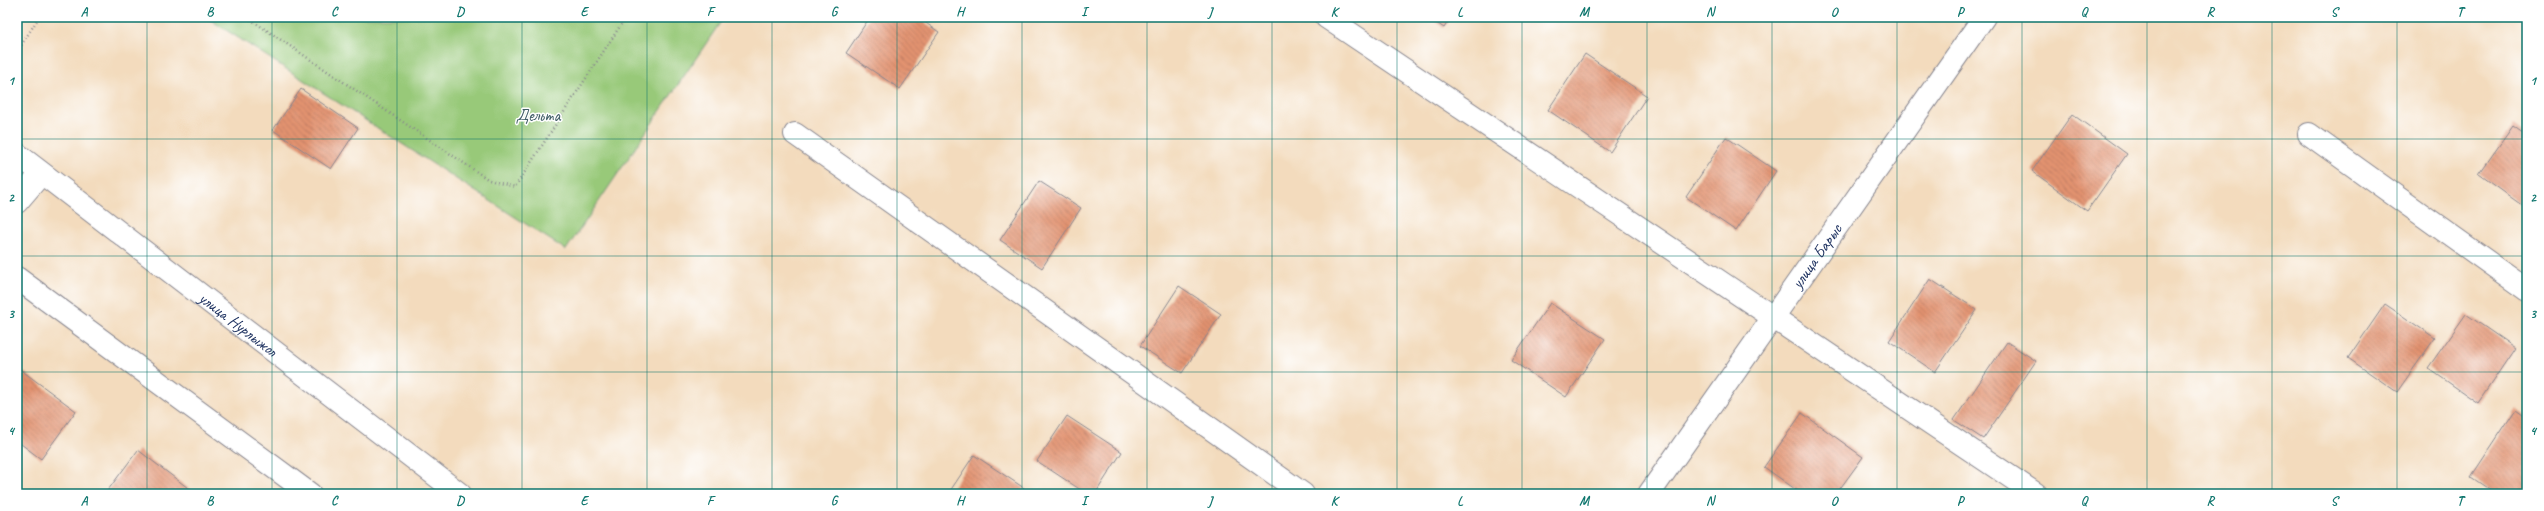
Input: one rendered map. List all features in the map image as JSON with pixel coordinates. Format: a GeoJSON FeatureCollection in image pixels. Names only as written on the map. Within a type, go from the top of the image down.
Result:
{"type":"FeatureCollection","features":[{"type":"Feature","properties":{"kind":"street"},"geometry":{"type":"LineString","coordinates":[[1326,17],[1775,317],[2036,494]]}},
{"type":"Feature","properties":{"kind":"street","name":"улица Барыс"},"geometry":{"type":"LineString","coordinates":[[1649,494],[1775,317],[1984,17]]}},
{"type":"Feature","properties":{"kind":"street"},"geometry":{"type":"LineString","coordinates":[[795,134],[1303,494]]}},
{"type":"Feature","properties":{"kind":"street"},"geometry":{"type":"LineString","coordinates":[[2309,134],[2527,290]]}},
{"type":"Feature","properties":{"kind":"street","name":"улица Нурлыжол"},"geometry":{"type":"LineString","coordinates":[[17,154],[41,174],[460,494]]}},
{"type":"Feature","properties":{"kind":"street"},"geometry":{"type":"LineString","coordinates":[[17,202],[41,174]]}},
{"type":"Feature","properties":{"kind":"street"},"geometry":{"type":"LineString","coordinates":[[17,278],[310,494]]}},
{"type":"Feature","properties":{"kind":"path"},"geometry":{"type":"LineString","coordinates":[[17,52],[39,17]]}},
{"type":"Feature","properties":{"kind":"path"},"geometry":{"type":"LineString","coordinates":[[247,17],[489,180],[515,187],[626,17]]}},
{"type":"Feature","properties":{"kind":"green space","name":"Дельта"},"geometry":{"type":"Polygon","coordinates":[[[206,17],[724,17],[566,250],[206,17]]]}},
{"type":"Feature","properties":{"kind":"building"},"geometry":{"type":"Polygon","coordinates":[[[870,17],[917,17],[939,32],[900,89],[846,53],[870,17]]]}},
{"type":"Feature","properties":{"kind":"building"},"geometry":{"type":"Polygon","coordinates":[[[1428,17],[1451,17],[1444,28],[1428,17]]]}},
{"type":"Feature","properties":{"kind":"building"},"geometry":{"type":"Polygon","coordinates":[[[1585,54],[1647,96],[1610,152],[1548,110],[1585,54]]]}},
{"type":"Feature","properties":{"kind":"building"},"geometry":{"type":"Polygon","coordinates":[[[301,89],[358,128],[331,169],[273,130],[301,89]]]}},
{"type":"Feature","properties":{"kind":"building"},"geometry":{"type":"Polygon","coordinates":[[[2072,114],[2127,154],[2087,211],[2032,171],[2072,114]]]}},
{"type":"Feature","properties":{"kind":"building"},"geometry":{"type":"Polygon","coordinates":[[[2513,126],[2527,136],[2527,209],[2479,174],[2513,126]]]}},
{"type":"Feature","properties":{"kind":"building"},"geometry":{"type":"Polygon","coordinates":[[[1726,137],[1776,171],[1736,231],[1686,197],[1726,137]]]}},
{"type":"Feature","properties":{"kind":"building"},"geometry":{"type":"Polygon","coordinates":[[[1039,181],[1081,208],[1042,268],[1000,240],[1039,181]]]}},
{"type":"Feature","properties":{"kind":"building"},"geometry":{"type":"Polygon","coordinates":[[[1930,279],[1977,310],[1935,372],[1889,341],[1930,279]]]}},
{"type":"Feature","properties":{"kind":"building"},"geometry":{"type":"Polygon","coordinates":[[[1179,286],[1221,314],[1182,373],[1140,346],[1179,286]]]}},
{"type":"Feature","properties":{"kind":"building"},"geometry":{"type":"Polygon","coordinates":[[[1550,303],[1605,339],[1566,397],[1511,360],[1550,303]]]}},
{"type":"Feature","properties":{"kind":"building"},"geometry":{"type":"Polygon","coordinates":[[[2385,304],[2435,338],[2397,392],[2348,358],[2385,304]]]}},
{"type":"Feature","properties":{"kind":"building"},"geometry":{"type":"Polygon","coordinates":[[[2466,314],[2515,348],[2478,403],[2428,368],[2466,314]]]}},
{"type":"Feature","properties":{"kind":"building"},"geometry":{"type":"Polygon","coordinates":[[[2007,342],[2036,361],[1983,439],[1954,420],[2007,342]]]}},
{"type":"Feature","properties":{"kind":"building"},"geometry":{"type":"Polygon","coordinates":[[[17,367],[76,411],[41,459],[17,441],[17,367]]]}},
{"type":"Feature","properties":{"kind":"building"},"geometry":{"type":"Polygon","coordinates":[[[2516,409],[2527,417],[2527,494],[2496,494],[2471,477],[2516,409]]]}},
{"type":"Feature","properties":{"kind":"building"},"geometry":{"type":"Polygon","coordinates":[[[1802,413],[1863,457],[1836,494],[1802,494],[1764,467],[1802,413]]]}},
{"type":"Feature","properties":{"kind":"building"},"geometry":{"type":"Polygon","coordinates":[[[1067,416],[1122,452],[1095,494],[1087,494],[1037,461],[1067,416]]]}},
{"type":"Feature","properties":{"kind":"building"},"geometry":{"type":"Polygon","coordinates":[[[138,450],[196,494],[105,494],[138,450]]]}},
{"type":"Feature","properties":{"kind":"building"},"geometry":{"type":"Polygon","coordinates":[[[974,455],[1024,488],[1020,494],[948,494],[974,455]]]}}]}
